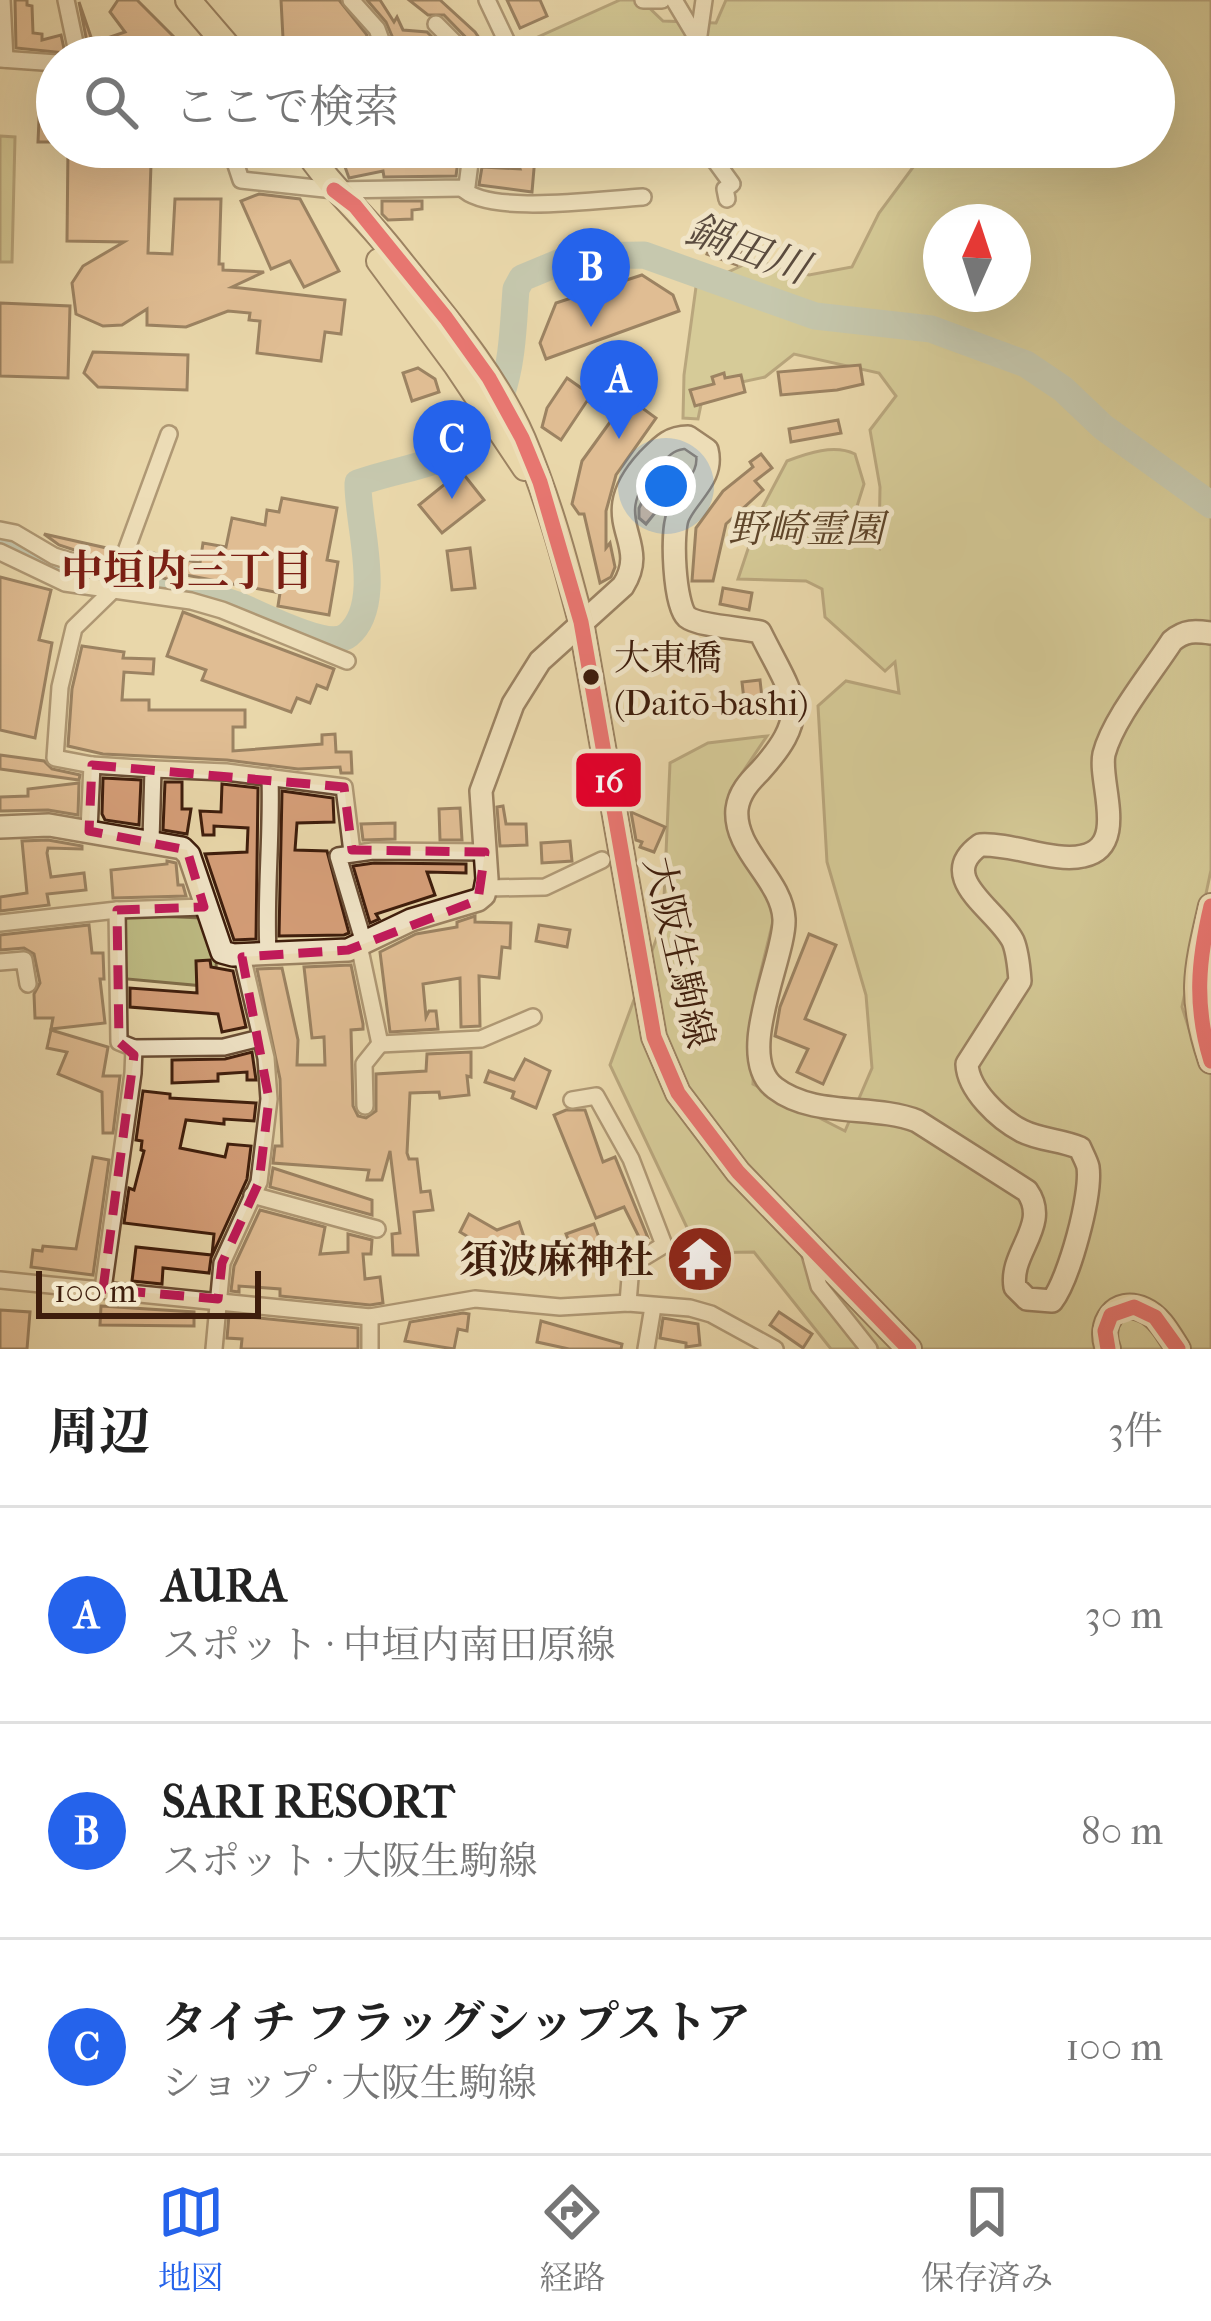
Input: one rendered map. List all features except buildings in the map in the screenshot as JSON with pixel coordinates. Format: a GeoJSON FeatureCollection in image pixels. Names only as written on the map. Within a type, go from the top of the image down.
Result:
{"type":"FeatureCollection","features":[{"type":"Feature","properties":{"kind":"main road"},"geometry":{"type":"LineString","coordinates":[[188,0],[212,36]]}},
{"type":"Feature","properties":{"kind":"main road","name":"大阪生駒線"},"geometry":{"type":"LineString","coordinates":[[319,168],[334,190],[355,206],[464,360],[541,490],[581,622],[654,1037],[678,1093],[808,1247],[909,1349]]}},
{"type":"Feature","properties":{"kind":"main road"},"geometry":{"type":"LineString","coordinates":[[0,827],[49,825],[182,848],[189,855],[222,952],[242,956],[330,952],[478,900],[487,888],[481,791],[526,679],[632,573],[621,509],[624,492],[665,442],[688,436],[699,443],[710,462],[706,476],[677,517],[673,535],[682,610],[690,620],[760,632],[788,688],[794,716],[783,746],[745,786],[737,805],[743,836],[784,919],[761,1016],[766,1077],[773,1088],[803,1100],[917,1121],[1027,1191],[1036,1204],[1036,1216],[1013,1276],[1015,1287],[1027,1299],[1052,1301],[1064,1286],[1088,1164],[1080,1148],[1018,1129],[972,1087],[967,1064],[1020,981],[1015,945],[970,890],[962,866],[980,845],[1084,856],[1094,850],[1109,824],[1103,772],[1113,734],[1172,640],[1181,633],[1211,633]]}},
{"type":"Feature","properties":{"kind":"main road"},"geometry":{"type":"LineString","coordinates":[[1210,1059],[1194,999],[1211,906]]}},
{"type":"Feature","properties":{"kind":"main road"},"geometry":{"type":"LineString","coordinates":[[1108,1349],[1103,1338],[1105,1323],[1114,1311],[1125,1307],[1152,1316],[1178,1349]]}},
{"type":"Feature","properties":{"kind":"street"},"geometry":{"type":"LineString","coordinates":[[2,0],[2,59],[36,61]]}},
{"type":"Feature","properties":{"kind":"street"},"geometry":{"type":"LineString","coordinates":[[66,0],[74,36]]}},
{"type":"Feature","properties":{"kind":"street"},"geometry":{"type":"LineString","coordinates":[[350,0],[380,36]]}},
{"type":"Feature","properties":{"kind":"street"},"geometry":{"type":"LineString","coordinates":[[487,0],[504,36]]}},
{"type":"Feature","properties":{"kind":"street"},"geometry":{"type":"LineString","coordinates":[[643,0],[662,0]]}},
{"type":"Feature","properties":{"kind":"street"},"geometry":{"type":"LineString","coordinates":[[674,0],[694,36]]}},
{"type":"Feature","properties":{"kind":"street"},"geometry":{"type":"LineString","coordinates":[[703,36],[704,0]]}},
{"type":"Feature","properties":{"kind":"street"},"geometry":{"type":"LineString","coordinates":[[436,24],[447,36]]}},
{"type":"Feature","properties":{"kind":"street"},"geometry":{"type":"LineString","coordinates":[[237,168],[241,180],[334,190],[462,188],[467,186],[469,168]]}},
{"type":"Feature","properties":{"kind":"street"},"geometry":{"type":"LineString","coordinates":[[721,168],[733,184],[725,189],[727,199]]}},
{"type":"Feature","properties":{"kind":"street"},"geometry":{"type":"LineString","coordinates":[[462,188],[472,198],[496,203],[643,197]]}},
{"type":"Feature","properties":{"kind":"street"},"geometry":{"type":"LineString","coordinates":[[169,434],[128,552],[112,584],[74,628],[60,687],[55,758],[344,787],[352,852]]}},
{"type":"Feature","properties":{"kind":"street"},"geometry":{"type":"LineString","coordinates":[[0,530],[15,533],[112,584]]}},
{"type":"Feature","properties":{"kind":"street"},"geometry":{"type":"LineString","coordinates":[[0,552],[64,583],[112,584],[222,610],[347,661]]}},
{"type":"Feature","properties":{"kind":"street"},"geometry":{"type":"LineString","coordinates":[[89,831],[92,765]]}},
{"type":"Feature","properties":{"kind":"street"},"geometry":{"type":"LineString","coordinates":[[151,841],[153,769]]}},
{"type":"Feature","properties":{"kind":"street"},"geometry":{"type":"LineString","coordinates":[[268,953],[269,777]]}},
{"type":"Feature","properties":{"kind":"street"},"geometry":{"type":"LineString","coordinates":[[380,1044],[362,944],[338,856],[352,852],[485,852]]}},
{"type":"Feature","properties":{"kind":"street"},"geometry":{"type":"LineString","coordinates":[[487,888],[545,887],[602,860]]}},
{"type":"Feature","properties":{"kind":"street"},"geometry":{"type":"LineString","coordinates":[[0,922],[204,907]]}},
{"type":"Feature","properties":{"kind":"street"},"geometry":{"type":"LineString","coordinates":[[117,910],[119,1042],[134,1048],[224,1047],[260,1038]]}},
{"type":"Feature","properties":{"kind":"street"},"geometry":{"type":"LineString","coordinates":[[214,1349],[222,1263],[262,1166],[269,1099],[266,1058],[242,956]]}},
{"type":"Feature","properties":{"kind":"street"},"geometry":{"type":"LineString","coordinates":[[0,962],[24,960],[28,984]]}},
{"type":"Feature","properties":{"kind":"street"},"geometry":{"type":"LineString","coordinates":[[364,1106],[364,1064],[380,1044],[481,1039],[533,1017]]}},
{"type":"Feature","properties":{"kind":"street"},"geometry":{"type":"LineString","coordinates":[[103,1288],[134,1048]]}},
{"type":"Feature","properties":{"kind":"street"},"geometry":{"type":"LineString","coordinates":[[572,1100],[596,1096],[631,1160],[664,1245],[631,1265],[628,1303]]}},
{"type":"Feature","properties":{"kind":"street"},"geometry":{"type":"LineString","coordinates":[[252,1195],[377,1229]]}},
{"type":"Feature","properties":{"kind":"street"},"geometry":{"type":"LineString","coordinates":[[808,1247],[819,1286],[869,1349]]}},
{"type":"Feature","properties":{"kind":"street"},"geometry":{"type":"LineString","coordinates":[[0,1280],[370,1317],[475,1299],[560,1307],[628,1303],[690,1308],[711,1314],[776,1349]]}},
{"type":"Feature","properties":{"kind":"street"},"geometry":{"type":"LineString","coordinates":[[646,1349],[653,1307]]}},
{"type":"Feature","properties":{"kind":"street"},"geometry":{"type":"LineString","coordinates":[[370,1317],[370,1349]]}},
{"type":"Feature","properties":{"kind":"highlighted area"},"geometry":{"type":"Polygon","coordinates":[[[92,765],[344,787],[352,850],[485,852],[478,900],[348,950],[242,957],[269,1099],[259,1182],[222,1263],[218,1299],[103,1289],[134,1055],[119,1042],[117,910],[204,907],[187,850],[89,831],[92,765]]]}},
{"type":"Feature","properties":{"kind":"green space","name":"野崎霊園"},"geometry":{"type":"Polygon","coordinates":[[[620,0],[641,0],[663,21],[716,23],[726,0],[1211,0],[1211,870],[1182,1007],[1190,1032],[1211,1030],[1211,1349],[831,1349],[754,1252],[699,1253],[610,1065],[663,921],[670,763],[708,743],[767,736],[730,791],[732,825],[775,913],[755,995],[753,1084],[845,1131],[872,1068],[866,995],[827,862],[818,706],[846,681],[899,693],[895,662],[885,671],[825,617],[822,589],[806,581],[738,579],[761,510],[787,461],[812,453],[838,450],[855,454],[864,484],[853,519],[860,533],[879,548],[880,487],[870,430],[896,396],[879,373],[794,354],[765,377],[704,390],[698,419],[683,418],[696,287],[754,260],[809,275],[852,267],[879,213],[912,168],[1175,168],[1175,36],[540,36],[620,0]]]}},
{"type":"Feature","properties":{"kind":"green space"},"geometry":{"type":"Polygon","coordinates":[[[0,136],[15,137],[12,262],[0,262],[0,136]]]}},
{"type":"Feature","properties":{"kind":"green space"},"geometry":{"type":"Polygon","coordinates":[[[130,915],[202,918],[217,950],[215,987],[116,978],[125,919],[130,915]]]}},
{"type":"Feature","properties":{"kind":"waterway","name":"鍋田川"},"geometry":{"type":"LineString","coordinates":[[0,541],[88,579],[220,600],[326,639],[348,635],[359,621],[367,584],[358,483],[440,459],[482,430],[495,410],[509,364],[516,289],[522,278],[575,256],[644,255],[815,316],[931,329],[1026,364],[1211,505]]}},
{"type":"Feature","properties":{"kind":"transit line","name":"16"},"geometry":{"type":"LineString","coordinates":[[334,190],[355,206],[489,378],[540,482],[581,622],[654,1037],[678,1093],[738,1172],[909,1349]]}},
{"type":"Feature","properties":{"kind":"transit line","name":"16"},"geometry":{"type":"LineString","coordinates":[[1211,906],[1200,984],[1211,1061]]}},
{"type":"Feature","properties":{"kind":"transit line","name":"16"},"geometry":{"type":"LineString","coordinates":[[1108,1349],[1105,1331],[1111,1315],[1134,1307],[1155,1317],[1178,1349]]}},
{"type":"Feature","properties":{"kind":"place","name":"SARI RESORT"},"geometry":{"type":"Point","coordinates":[591,327]}},
{"type":"Feature","properties":{"kind":"place","name":"AURA"},"geometry":{"type":"Point","coordinates":[619,439]}},
{"type":"Feature","properties":{"kind":"place","name":"タイチ フラッグシップストア"},"geometry":{"type":"Point","coordinates":[452,499]}},
{"type":"Feature","properties":{"kind":"place","name":"大東橋 (Daitō-bashi)"},"geometry":{"type":"Point","coordinates":[591,677]}},
{"type":"Feature","properties":{"kind":"place","name":"須波麻神社"},"geometry":{"type":"Point","coordinates":[700,1259]}},
{"type":"Feature","properties":{"kind":"district","name":"中垣内三丁目"},"geometry":{"type":"Point","coordinates":[187,570]}}]}
